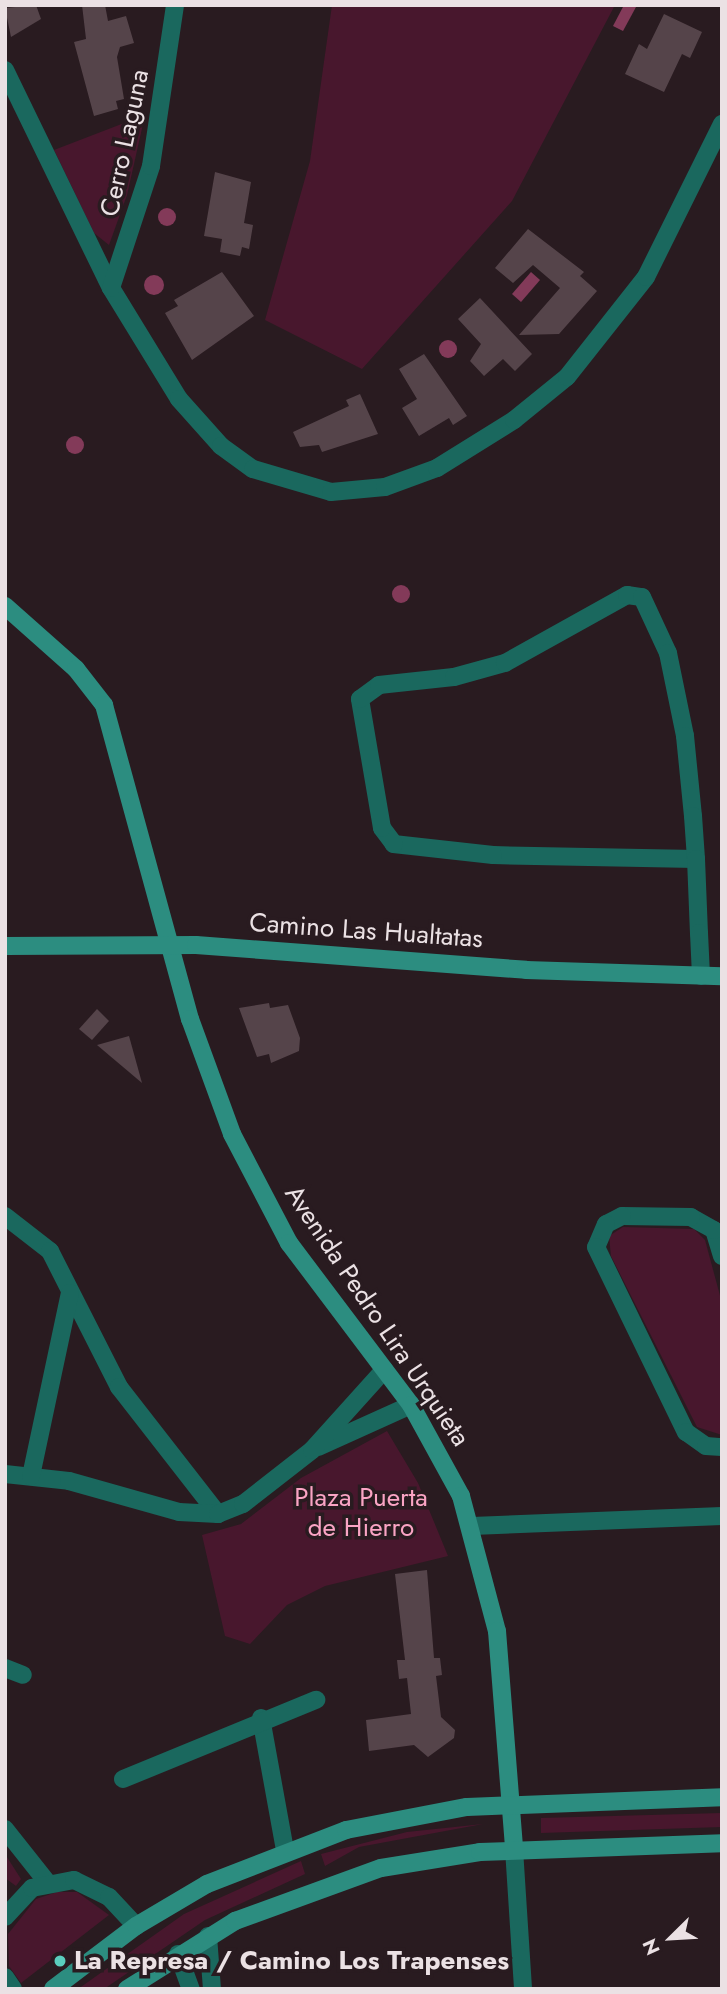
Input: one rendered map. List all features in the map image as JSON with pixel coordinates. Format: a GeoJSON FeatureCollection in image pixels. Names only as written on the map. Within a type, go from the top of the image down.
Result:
{"type":"FeatureCollection","features":[{"type":"Feature","properties":{"kind":"main road","name":"Avenida Pedro Lira Urquieta"},"geometry":{"type":"LineString","coordinates":[[5,606],[87,680],[111,718],[202,1056],[251,1174],[318,1286],[411,1405],[472,1525],[497,1631],[514,1849]]}},
{"type":"Feature","properties":{"kind":"main road","name":"Camino Las Hualtatas"},"geometry":{"type":"LineString","coordinates":[[5,946],[170,944],[722,976]]}},
{"type":"Feature","properties":{"kind":"main road"},"geometry":{"type":"LineString","coordinates":[[53,1989],[136,1926],[207,1884],[285,1850],[386,1821],[511,1804],[722,1797]]}},
{"type":"Feature","properties":{"kind":"main road"},"geometry":{"type":"LineString","coordinates":[[127,1989],[208,1936],[351,1876],[444,1856],[514,1849],[722,1843]]}},
{"type":"Feature","properties":{"kind":"street","name":"Cerro Laguna"},"geometry":{"type":"LineString","coordinates":[[111,288],[151,166],[175,5]]}},
{"type":"Feature","properties":{"kind":"street"},"geometry":{"type":"LineString","coordinates":[[5,70],[111,288],[179,399],[234,457],[312,490],[385,487],[437,468],[505,426],[589,355],[664,246],[722,124]]}},
{"type":"Feature","properties":{"kind":"street"},"geometry":{"type":"LineString","coordinates":[[696,859],[493,855],[394,844],[382,828],[360,699],[379,685],[454,677],[505,663],[551,643],[627,595],[638,595],[663,638],[679,700],[696,859],[701,976]]}},
{"type":"Feature","properties":{"kind":"street"},"geometry":{"type":"LineString","coordinates":[[5,1216],[42,1241],[119,1387],[218,1514]]}},
{"type":"Feature","properties":{"kind":"street"},"geometry":{"type":"LineString","coordinates":[[722,1256],[714,1230],[691,1217],[622,1216],[606,1224],[596,1247],[686,1433],[706,1446],[722,1447]]}},
{"type":"Feature","properties":{"kind":"street"},"geometry":{"type":"LineString","coordinates":[[31,1476],[70,1293]]}},
{"type":"Feature","properties":{"kind":"street"},"geometry":{"type":"LineString","coordinates":[[5,1474],[31,1476],[179,1512],[218,1514],[243,1504],[312,1450],[384,1370]]}},
{"type":"Feature","properties":{"kind":"street"},"geometry":{"type":"LineString","coordinates":[[312,1450],[411,1405]]}},
{"type":"Feature","properties":{"kind":"street"},"geometry":{"type":"LineString","coordinates":[[472,1525],[722,1516]]}},
{"type":"Feature","properties":{"kind":"street"},"geometry":{"type":"LineString","coordinates":[[5,1668],[23,1675]]}},
{"type":"Feature","properties":{"kind":"street"},"geometry":{"type":"LineString","coordinates":[[123,1779],[261,1718],[316,1700]]}},
{"type":"Feature","properties":{"kind":"street"},"geometry":{"type":"LineString","coordinates":[[261,1718],[285,1850]]}},
{"type":"Feature","properties":{"kind":"street"},"geometry":{"type":"LineString","coordinates":[[5,1829],[47,1882]]}},
{"type":"Feature","properties":{"kind":"street","name":"Avenida Pedro Lira Urquieta"},"geometry":{"type":"LineString","coordinates":[[514,1849],[523,1989]]}},
{"type":"Feature","properties":{"kind":"street"},"geometry":{"type":"LineString","coordinates":[[8,1904],[47,1882],[74,1880],[97,1889],[136,1926]]}},
{"type":"Feature","properties":{"kind":"street"},"geometry":{"type":"LineString","coordinates":[[208,1936],[212,1989]]}},
{"type":"Feature","properties":{"kind":"street"},"geometry":{"type":"LineString","coordinates":[[178,1954],[191,1989]]}},
{"type":"Feature","properties":{"kind":"street"},"geometry":{"type":"LineString","coordinates":[[5,1977],[13,1989]]}},
{"type":"Feature","properties":{"kind":"green space"},"geometry":{"type":"Polygon","coordinates":[[[332,5],[615,5],[512,201],[362,369],[265,320],[310,161],[332,5]]]}},
{"type":"Feature","properties":{"kind":"green space"},"geometry":{"type":"Polygon","coordinates":[[[145,115],[127,195],[109,245],[94,233],[54,150],[145,115]]]}},
{"type":"Feature","properties":{"kind":"green space"},"geometry":{"type":"Polygon","coordinates":[[[623,1227],[694,1229],[705,1240],[722,1303],[722,1435],[697,1427],[611,1256],[609,1236],[623,1227]]]}},
{"type":"Feature","properties":{"kind":"green space","name":"Plaza Puerta de Hierro"},"geometry":{"type":"Polygon","coordinates":[[[387,1431],[418,1483],[448,1556],[325,1586],[287,1605],[250,1644],[225,1636],[202,1535],[241,1524],[301,1478],[387,1431]]]}},
{"type":"Feature","properties":{"kind":"green space"},"geometry":{"type":"Polygon","coordinates":[[[722,1813],[722,1827],[541,1833],[541,1818],[722,1813]]]}},
{"type":"Feature","properties":{"kind":"green space"},"geometry":{"type":"Polygon","coordinates":[[[483,1824],[359,1847],[325,1866],[321,1854],[407,1832],[483,1824]]]}},
{"type":"Feature","properties":{"kind":"green space"},"geometry":{"type":"Polygon","coordinates":[[[5,1854],[21,1879],[16,1886],[5,1878],[5,1854]]]}},
{"type":"Feature","properties":{"kind":"green space"},"geometry":{"type":"Polygon","coordinates":[[[301,1861],[305,1874],[205,1920],[104,1989],[78,1989],[184,1914],[301,1861]]]}},
{"type":"Feature","properties":{"kind":"green space"},"geometry":{"type":"Polygon","coordinates":[[[57,1892],[77,1892],[109,1915],[21,1983],[9,1966],[8,1934],[36,1899],[57,1892]]]}},
{"type":"Feature","properties":{"kind":"shaded area"},"geometry":{"type":"Polygon","coordinates":[[[624,5],[636,7],[623,31],[613,26],[624,5]]]}},
{"type":"Feature","properties":{"kind":"shaded area"},"geometry":{"type":"Polygon","coordinates":[[[163,208],[171,208],[176,217],[174,224],[163,226],[158,221],[158,213],[163,208]]]}},
{"type":"Feature","properties":{"kind":"shaded area"},"geometry":{"type":"Polygon","coordinates":[[[531,272],[540,280],[521,302],[512,294],[531,272]]]}},
{"type":"Feature","properties":{"kind":"shaded area"},"geometry":{"type":"Polygon","coordinates":[[[154,275],[161,278],[164,285],[161,292],[154,295],[147,292],[144,285],[147,278],[154,275]]]}},
{"type":"Feature","properties":{"kind":"shaded area"},"geometry":{"type":"Polygon","coordinates":[[[448,340],[454,343],[457,349],[454,355],[448,358],[442,355],[439,349],[442,343],[448,340]]]}},
{"type":"Feature","properties":{"kind":"shaded area"},"geometry":{"type":"Polygon","coordinates":[[[71,436],[79,436],[84,445],[82,452],[71,454],[66,449],[66,441],[71,436]]]}},
{"type":"Feature","properties":{"kind":"shaded area"},"geometry":{"type":"Polygon","coordinates":[[[401,585],[407,588],[410,594],[407,600],[401,603],[395,600],[392,594],[395,588],[401,585]]]}},
{"type":"Feature","properties":{"kind":"building"},"geometry":{"type":"Polygon","coordinates":[[[36,5],[41,19],[11,37],[5,8],[36,5]]]}},
{"type":"Feature","properties":{"kind":"building"},"geometry":{"type":"Polygon","coordinates":[[[82,5],[105,5],[108,21],[126,16],[134,43],[120,47],[117,57],[124,99],[116,101],[118,109],[94,116],[74,42],[86,39],[82,5]]]}},
{"type":"Feature","properties":{"kind":"building"},"geometry":{"type":"Polygon","coordinates":[[[664,14],[702,32],[690,58],[682,54],[664,92],[625,74],[639,44],[647,49],[664,14]]]}},
{"type":"Feature","properties":{"kind":"building"},"geometry":{"type":"Polygon","coordinates":[[[215,172],[251,182],[244,223],[253,225],[249,249],[242,247],[240,256],[220,252],[222,239],[204,236],[215,172]]]}},
{"type":"Feature","properties":{"kind":"building"},"geometry":{"type":"Polygon","coordinates":[[[528,229],[584,272],[580,276],[597,291],[559,334],[519,335],[560,288],[533,265],[513,283],[495,268],[528,229]]]}},
{"type":"Feature","properties":{"kind":"building"},"geometry":{"type":"Polygon","coordinates":[[[222,272],[254,316],[192,360],[165,313],[178,306],[174,300],[222,272]]]}},
{"type":"Feature","properties":{"kind":"building"},"geometry":{"type":"Polygon","coordinates":[[[480,298],[532,354],[515,371],[503,359],[484,376],[470,361],[481,344],[458,319],[480,298]]]}},
{"type":"Feature","properties":{"kind":"building"},"geometry":{"type":"Polygon","coordinates":[[[424,354],[467,416],[453,425],[449,418],[419,436],[402,408],[417,399],[399,369],[424,354]]]}},
{"type":"Feature","properties":{"kind":"building"},"geometry":{"type":"Polygon","coordinates":[[[360,394],[378,434],[322,452],[319,445],[300,447],[293,432],[349,406],[346,400],[360,394]]]}},
{"type":"Feature","properties":{"kind":"building"},"geometry":{"type":"Polygon","coordinates":[[[269,1003],[270,1008],[288,1005],[300,1038],[299,1051],[271,1063],[269,1054],[257,1057],[239,1008],[269,1003]]]}},
{"type":"Feature","properties":{"kind":"building"},"geometry":{"type":"Polygon","coordinates":[[[97,1009],[109,1021],[92,1040],[79,1029],[97,1009]]]}},
{"type":"Feature","properties":{"kind":"building"},"geometry":{"type":"Polygon","coordinates":[[[129,1036],[142,1083],[97,1045],[129,1036]]]}},
{"type":"Feature","properties":{"kind":"building"},"geometry":{"type":"Polygon","coordinates":[[[427,1570],[434,1658],[440,1658],[442,1675],[436,1676],[441,1717],[455,1730],[454,1738],[428,1757],[414,1745],[369,1751],[366,1720],[411,1714],[407,1678],[399,1679],[397,1660],[405,1660],[395,1574],[427,1570]]]}},
{"type":"Feature","properties":{"kind":"place","name":"La Represa / Camino Los Trapenses"},"geometry":{"type":"Point","coordinates":[60,1961]}}]}
